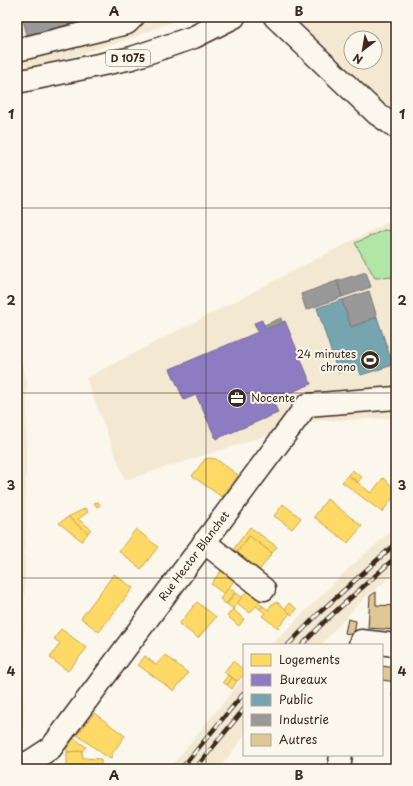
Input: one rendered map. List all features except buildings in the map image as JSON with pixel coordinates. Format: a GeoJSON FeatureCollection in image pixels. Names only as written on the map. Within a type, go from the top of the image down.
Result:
{"type":"FeatureCollection","features":[{"type":"Feature","properties":{"kind":"street"},"geometry":{"type":"LineString","coordinates":[[17,50],[127,23],[133,17]]}},
{"type":"Feature","properties":{"kind":"street","name":"D 1075"},"geometry":{"type":"LineString","coordinates":[[17,82],[132,58],[194,38],[234,17]]}},
{"type":"Feature","properties":{"kind":"street"},"geometry":{"type":"LineString","coordinates":[[275,17],[377,114],[396,127]]}},
{"type":"Feature","properties":{"kind":"street","name":"Rue Hector Blanchet"},"geometry":{"type":"LineString","coordinates":[[17,763],[28,763],[51,748],[307,404],[396,398]]}},
{"type":"Feature","properties":{"kind":"street"},"geometry":{"type":"LineString","coordinates":[[204,542],[264,589]]}},
{"type":"Feature","properties":{"kind":"street"},"geometry":{"type":"LineString","coordinates":[[360,644],[361,641],[396,645]]}},
{"type":"Feature","properties":{"kind":"street"},"geometry":{"type":"LineString","coordinates":[[339,769],[341,756]]}},
{"type":"Feature","properties":{"kind":"shaded area"},"geometry":{"type":"Polygon","coordinates":[[[17,17],[185,17],[126,40],[17,73],[17,17]]]}},
{"type":"Feature","properties":{"kind":"shaded area"},"geometry":{"type":"Polygon","coordinates":[[[263,17],[396,17],[396,146],[263,17]]]}},
{"type":"Feature","properties":{"kind":"shaded area"},"geometry":{"type":"Polygon","coordinates":[[[396,218],[396,418],[314,421],[125,480],[86,378],[396,218]]]}},
{"type":"Feature","properties":{"kind":"shaded area"},"geometry":{"type":"Polygon","coordinates":[[[17,342],[27,381],[23,752],[17,752],[17,342]]]}},
{"type":"Feature","properties":{"kind":"shaded area"},"geometry":{"type":"Polygon","coordinates":[[[396,527],[396,572],[358,604],[322,644],[272,644],[347,570],[396,527]]]}},
{"type":"Feature","properties":{"kind":"shaded area"},"geometry":{"type":"Polygon","coordinates":[[[243,678],[243,737],[219,769],[169,769],[243,678]]]}},
{"type":"Feature","properties":{"kind":"green space"},"geometry":{"type":"Polygon","coordinates":[[[384,230],[396,231],[396,277],[375,278],[355,243],[384,230]]]}},
{"type":"Feature","properties":{"kind":"railway"},"geometry":{"type":"LineString","coordinates":[[289,644],[319,613],[396,543]]}},
{"type":"Feature","properties":{"kind":"railway"},"geometry":{"type":"LineString","coordinates":[[303,644],[326,620],[396,557]]}},
{"type":"Feature","properties":{"kind":"railway"},"geometry":{"type":"LineString","coordinates":[[181,769],[243,694]]}},
{"type":"Feature","properties":{"kind":"railway"},"geometry":{"type":"LineString","coordinates":[[195,769],[243,710]]}},
{"type":"Feature","properties":{"kind":"place","name":"24 minutes chrono"},"geometry":{"type":"Point","coordinates":[370,360]}},
{"type":"Feature","properties":{"kind":"place","name":"Nocente"},"geometry":{"type":"Point","coordinates":[237,398]}}]}
